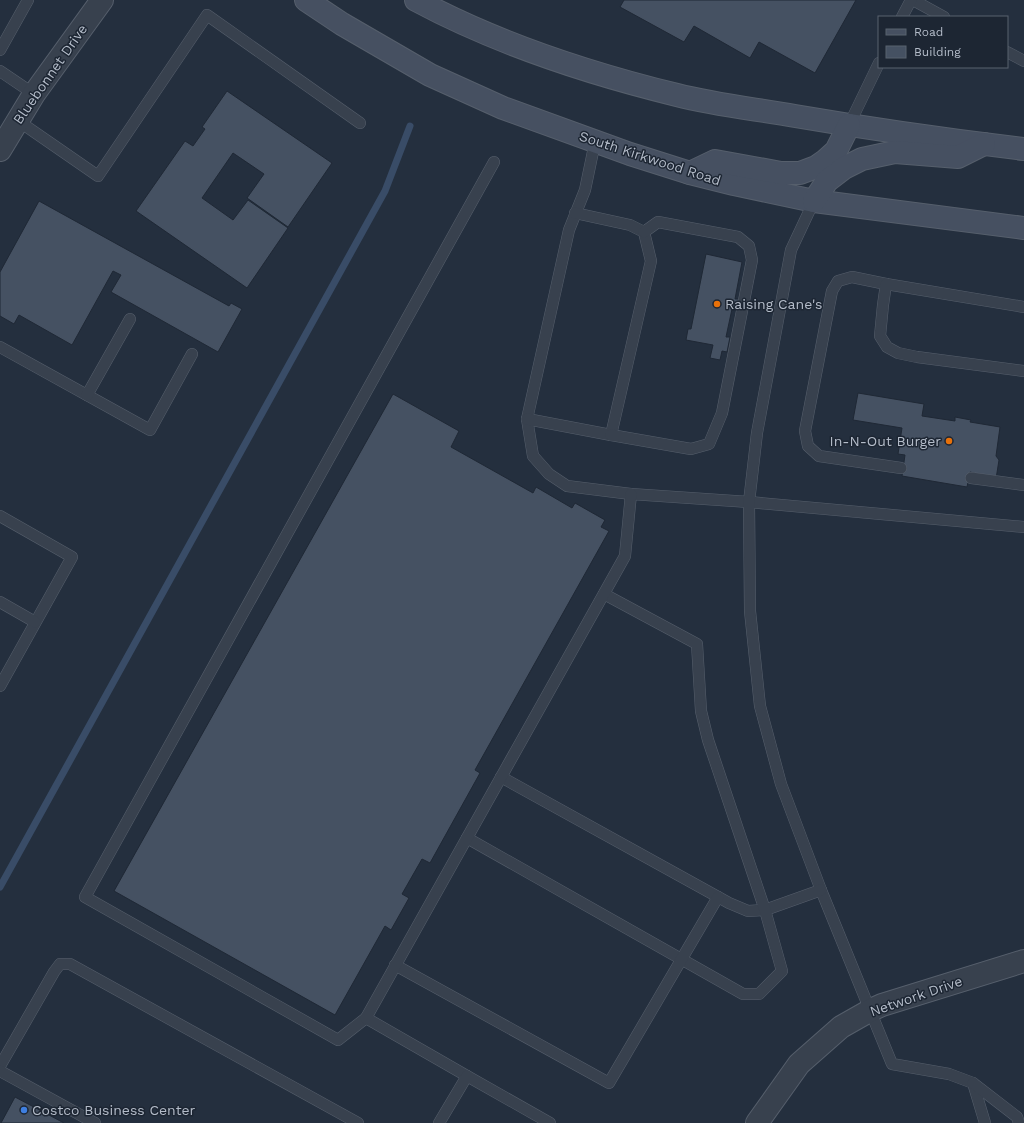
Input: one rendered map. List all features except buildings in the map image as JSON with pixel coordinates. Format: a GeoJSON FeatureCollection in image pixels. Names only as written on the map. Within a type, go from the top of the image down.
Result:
{"type":"FeatureCollection","features":[{"type":"Feature","properties":{"kind":"main road","name":"South Kirkwood Road"},"geometry":{"type":"LineString","coordinates":[[306,0],[342,24],[430,75],[503,108],[630,154],[690,173],[814,201],[1024,228]]}},
{"type":"Feature","properties":{"kind":"main road"},"geometry":{"type":"LineString","coordinates":[[424,2],[446,16],[528,51],[678,96],[849,125],[1024,149]]}},
{"type":"Feature","properties":{"kind":"main road"},"geometry":{"type":"LineString","coordinates":[[690,173],[714,160],[781,173],[800,173],[816,167],[836,152],[849,125]]}},
{"type":"Feature","properties":{"kind":"main road"},"geometry":{"type":"LineString","coordinates":[[814,201],[827,181],[844,168],[862,159],[895,152],[958,157],[984,144]]}},
{"type":"Feature","properties":{"kind":"street","name":"Bluebonnet Drive"},"geometry":{"type":"LineString","coordinates":[[0,150],[34,94],[102,0]]}},
{"type":"Feature","properties":{"kind":"street","name":"Network Drive"},"geometry":{"type":"LineString","coordinates":[[757,1123],[800,1064],[841,1027],[870,1010],[1024,961]]}},
{"type":"Feature","properties":{"kind":"lane"},"geometry":{"type":"LineString","coordinates":[[0,50],[28,0]]}},
{"type":"Feature","properties":{"kind":"lane"},"geometry":{"type":"LineString","coordinates":[[903,16],[912,0],[942,16]]}},
{"type":"Feature","properties":{"kind":"lane"},"geometry":{"type":"LineString","coordinates":[[17,120],[98,176],[207,15],[360,123]]}},
{"type":"Feature","properties":{"kind":"lane"},"geometry":{"type":"LineString","coordinates":[[1008,53],[1024,61]]}},
{"type":"Feature","properties":{"kind":"lane"},"geometry":{"type":"LineString","coordinates":[[849,125],[878,65]]}},
{"type":"Feature","properties":{"kind":"lane"},"geometry":{"type":"LineString","coordinates":[[0,71],[34,94]]}},
{"type":"Feature","properties":{"kind":"lane"},"geometry":{"type":"LineString","coordinates":[[595,142],[585,190],[569,230],[527,419],[533,456],[549,474],[567,486],[631,494],[749,502],[1024,527]]}},
{"type":"Feature","properties":{"kind":"lane"},"geometry":{"type":"LineString","coordinates":[[494,162],[84,897],[338,1040],[366,1018],[626,556],[631,494]]}},
{"type":"Feature","properties":{"kind":"lane"},"geometry":{"type":"LineString","coordinates":[[814,201],[791,250],[757,433],[749,502],[750,611],[760,706],[781,784],[821,890],[892,1064],[949,1074],[973,1083],[1017,1118],[1019,1123]]}},
{"type":"Feature","properties":{"kind":"lane"},"geometry":{"type":"LineString","coordinates":[[575,214],[630,225],[644,232],[651,261],[611,435]]}},
{"type":"Feature","properties":{"kind":"lane"},"geometry":{"type":"LineString","coordinates":[[527,419],[691,450],[709,444],[722,413],[752,260],[749,246],[738,237],[658,222],[644,232]]}},
{"type":"Feature","properties":{"kind":"lane"},"geometry":{"type":"LineString","coordinates":[[901,468],[819,456],[808,446],[805,431],[832,290],[838,280],[852,277],[1024,307]]}},
{"type":"Feature","properties":{"kind":"lane"},"geometry":{"type":"LineString","coordinates":[[886,284],[880,336],[887,347],[898,353],[917,357],[1024,371]]}},
{"type":"Feature","properties":{"kind":"lane"},"geometry":{"type":"LineString","coordinates":[[87,395],[130,319]]}},
{"type":"Feature","properties":{"kind":"lane"},"geometry":{"type":"LineString","coordinates":[[0,347],[150,430],[192,354]]}},
{"type":"Feature","properties":{"kind":"lane"},"geometry":{"type":"LineString","coordinates":[[971,478],[1024,485]]}},
{"type":"Feature","properties":{"kind":"lane"},"geometry":{"type":"LineString","coordinates":[[0,516],[72,557],[0,686]]}},
{"type":"Feature","properties":{"kind":"lane"},"geometry":{"type":"LineString","coordinates":[[467,838],[743,994],[759,994],[782,970],[766,910],[708,740],[701,711],[697,644],[604,594]]}},
{"type":"Feature","properties":{"kind":"lane"},"geometry":{"type":"LineString","coordinates":[[0,602],[35,622]]}},
{"type":"Feature","properties":{"kind":"lane"},"geometry":{"type":"LineString","coordinates":[[501,777],[718,898],[748,911],[766,910],[821,890]]}},
{"type":"Feature","properties":{"kind":"lane"},"geometry":{"type":"LineString","coordinates":[[395,965],[608,1083],[718,898]]}},
{"type":"Feature","properties":{"kind":"lane"},"geometry":{"type":"LineString","coordinates":[[0,1066],[54,972],[60,964],[70,964],[358,1123]]}},
{"type":"Feature","properties":{"kind":"lane"},"geometry":{"type":"LineString","coordinates":[[366,1018],[550,1123]]}},
{"type":"Feature","properties":{"kind":"lane"},"geometry":{"type":"LineString","coordinates":[[0,1071],[95,1123]]}},
{"type":"Feature","properties":{"kind":"lane"},"geometry":{"type":"LineString","coordinates":[[439,1123],[467,1076]]}},
{"type":"Feature","properties":{"kind":"lane"},"geometry":{"type":"LineString","coordinates":[[973,1083],[985,1123]]}},
{"type":"Feature","properties":{"kind":"waterway"},"geometry":{"type":"LineString","coordinates":[[0,887],[385,191],[410,126]]}},
{"type":"Feature","properties":{"kind":"place","name":"Raising Cane's"},"geometry":{"type":"Point","coordinates":[717,304]}},
{"type":"Feature","properties":{"kind":"place","name":"In-N-Out Burger"},"geometry":{"type":"Point","coordinates":[949,441]}},
{"type":"Feature","properties":{"kind":"place","name":"Costco Business Center"},"geometry":{"type":"Point","coordinates":[24,1110]}}]}
